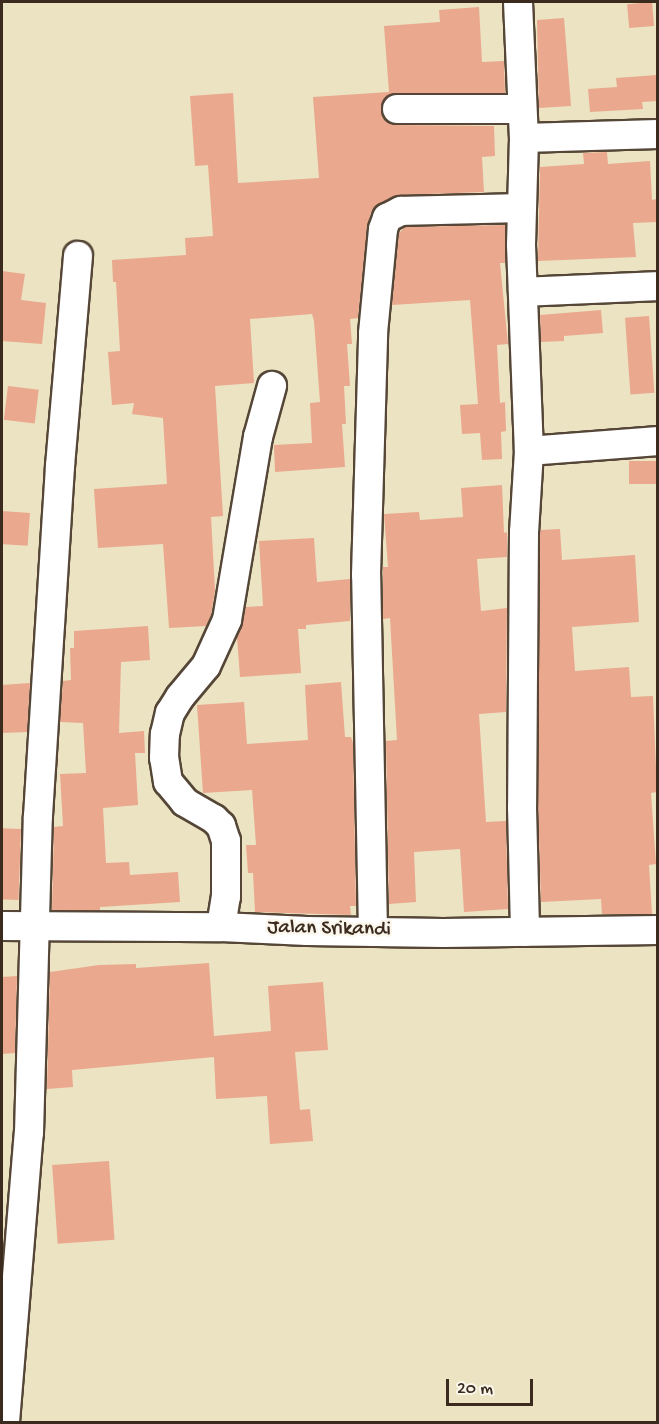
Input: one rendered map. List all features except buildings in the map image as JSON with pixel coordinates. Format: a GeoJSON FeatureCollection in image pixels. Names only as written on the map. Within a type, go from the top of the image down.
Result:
{"type":"FeatureCollection","features":[{"type":"Feature","properties":{"kind":"street"},"geometry":{"type":"LineString","coordinates":[[518,2],[524,138],[520,208],[529,450],[524,532],[522,783],[525,932]]}},
{"type":"Feature","properties":{"kind":"street"},"geometry":{"type":"LineString","coordinates":[[397,109],[521,110]]}},
{"type":"Feature","properties":{"kind":"street"},"geometry":{"type":"LineString","coordinates":[[524,138],[657,134]]}},
{"type":"Feature","properties":{"kind":"street"},"geometry":{"type":"LineString","coordinates":[[373,932],[366,564],[373,333],[383,229],[387,218],[400,211],[520,208]]}},
{"type":"Feature","properties":{"kind":"street"},"geometry":{"type":"LineString","coordinates":[[5,1422],[29,1133],[34,928],[51,598],[78,256]]}},
{"type":"Feature","properties":{"kind":"street"},"geometry":{"type":"LineString","coordinates":[[523,292],[657,285]]}},
{"type":"Feature","properties":{"kind":"street"},"geometry":{"type":"LineString","coordinates":[[221,927],[226,897],[226,841],[220,826],[214,819],[185,802],[168,782],[164,758],[165,734],[170,714],[180,697],[206,666],[227,620],[254,459],[272,386]]}},
{"type":"Feature","properties":{"kind":"street"},"geometry":{"type":"LineString","coordinates":[[529,450],[657,441]]}},
{"type":"Feature","properties":{"kind":"street","name":"Jalan Srikandi"},"geometry":{"type":"LineString","coordinates":[[2,927],[221,927],[373,932],[657,930]]}}]}
